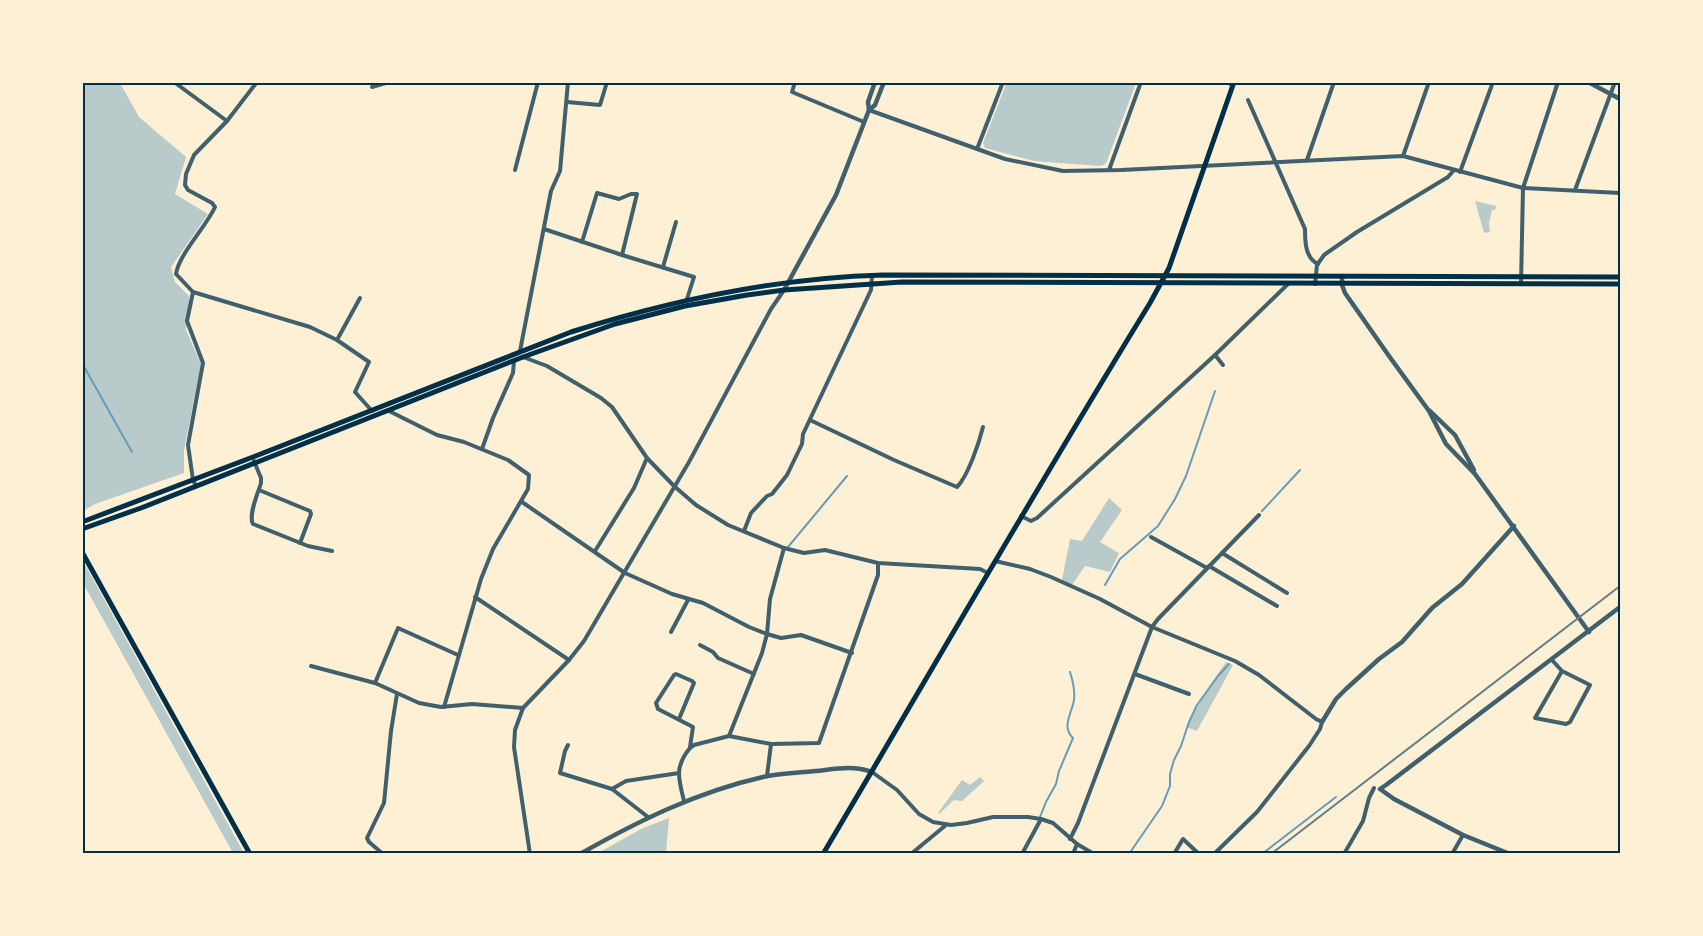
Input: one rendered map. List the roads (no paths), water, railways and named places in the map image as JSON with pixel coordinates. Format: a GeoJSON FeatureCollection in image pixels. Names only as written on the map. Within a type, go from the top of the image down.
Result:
{"type":"FeatureCollection","features":[{"type":"Feature","properties":{"kind":"main road"},"geometry":{"type":"LineString","coordinates":[[822,854],[1169,268],[1234,84]]}},
{"type":"Feature","properties":{"kind":"main road"},"geometry":{"type":"LineString","coordinates":[[82,522],[571,332],[616,317],[687,299],[788,282],[872,276],[1620,277]]}},
{"type":"Feature","properties":{"kind":"main road"},"geometry":{"type":"LineString","coordinates":[[82,529],[255,464],[523,357],[615,324],[685,306],[784,290],[902,282],[1342,285],[1620,284]]}},
{"type":"Feature","properties":{"kind":"main road"},"geometry":{"type":"LineString","coordinates":[[82,552],[250,854]]}},
{"type":"Feature","properties":{"kind":"street"},"geometry":{"type":"LineString","coordinates":[[174,82],[226,121]]}},
{"type":"Feature","properties":{"kind":"street"},"geometry":{"type":"LineString","coordinates":[[257,82],[226,121],[194,155],[186,174],[184,185],[188,190],[212,203],[215,208],[209,221],[200,231],[177,266],[176,274],[193,292],[310,327],[337,340],[369,362],[355,392],[371,410],[380,414]]}},
{"type":"Feature","properties":{"kind":"street"},"geometry":{"type":"LineString","coordinates":[[372,87],[389,82]]}},
{"type":"Feature","properties":{"kind":"street"},"geometry":{"type":"LineString","coordinates":[[515,170],[538,82]]}},
{"type":"Feature","properties":{"kind":"street"},"geometry":{"type":"LineString","coordinates":[[520,351],[551,191],[560,171],[568,82]]}},
{"type":"Feature","properties":{"kind":"street"},"geometry":{"type":"LineString","coordinates":[[567,102],[600,104],[607,82]]}},
{"type":"Feature","properties":{"kind":"street"},"geometry":{"type":"LineString","coordinates":[[795,82],[792,92],[864,122]]}},
{"type":"Feature","properties":{"kind":"street"},"geometry":{"type":"LineString","coordinates":[[869,110],[868,102],[875,82]]}},
{"type":"Feature","properties":{"kind":"street"},"geometry":{"type":"LineString","coordinates":[[530,854],[514,748],[515,730],[523,708],[569,660],[584,641],[625,573],[836,195],[869,110],[875,105],[884,82]]}},
{"type":"Feature","properties":{"kind":"street"},"geometry":{"type":"LineString","coordinates":[[977,149],[1003,82]]}},
{"type":"Feature","properties":{"kind":"street"},"geometry":{"type":"LineString","coordinates":[[1110,170],[1141,82]]}},
{"type":"Feature","properties":{"kind":"street"},"geometry":{"type":"LineString","coordinates":[[1225,82],[1234,84]]}},
{"type":"Feature","properties":{"kind":"street"},"geometry":{"type":"LineString","coordinates":[[1307,160],[1334,82]]}},
{"type":"Feature","properties":{"kind":"street"},"geometry":{"type":"LineString","coordinates":[[1403,156],[1429,82]]}},
{"type":"Feature","properties":{"kind":"street"},"geometry":{"type":"LineString","coordinates":[[1460,172],[1493,82]]}},
{"type":"Feature","properties":{"kind":"street"},"geometry":{"type":"LineString","coordinates":[[1521,284],[1524,188],[1558,82]]}},
{"type":"Feature","properties":{"kind":"street"},"geometry":{"type":"LineString","coordinates":[[1588,82],[1620,99]]}},
{"type":"Feature","properties":{"kind":"street"},"geometry":{"type":"LineString","coordinates":[[1575,190],[1615,82]]}},
{"type":"Feature","properties":{"kind":"street"},"geometry":{"type":"LineString","coordinates":[[1248,100],[1305,229],[1305,242],[1310,258],[1318,264]]}},
{"type":"Feature","properties":{"kind":"street"},"geometry":{"type":"LineString","coordinates":[[869,110],[1005,159],[1063,171],[1403,156],[1524,188],[1620,192]]}},
{"type":"Feature","properties":{"kind":"street"},"geometry":{"type":"LineString","coordinates":[[1315,284],[1318,264],[1324,255],[1341,242],[1448,177],[1454,170]]}},
{"type":"Feature","properties":{"kind":"street"},"geometry":{"type":"LineString","coordinates":[[582,242],[597,193],[619,199],[631,194],[637,194],[622,255]]}},
{"type":"Feature","properties":{"kind":"street"},"geometry":{"type":"LineString","coordinates":[[663,267],[676,222]]}},
{"type":"Feature","properties":{"kind":"street"},"geometry":{"type":"LineString","coordinates":[[544,229],[694,277],[687,299]]}},
{"type":"Feature","properties":{"kind":"street"},"geometry":{"type":"LineString","coordinates":[[744,531],[751,512],[767,496],[772,494],[787,475],[802,444],[803,434],[871,290],[872,276]]}},
{"type":"Feature","properties":{"kind":"street"},"geometry":{"type":"LineString","coordinates":[[1342,276],[1342,285],[1345,293],[1429,411],[1446,444],[1475,474],[1589,632]]}},
{"type":"Feature","properties":{"kind":"street"},"geometry":{"type":"LineString","coordinates":[[1021,516],[1031,521],[1037,518],[1215,355],[1288,284]]}},
{"type":"Feature","properties":{"kind":"street"},"geometry":{"type":"LineString","coordinates":[[193,292],[187,321],[203,363],[188,445],[193,480],[196,486]]}},
{"type":"Feature","properties":{"kind":"street"},"geometry":{"type":"LineString","coordinates":[[337,340],[360,298]]}},
{"type":"Feature","properties":{"kind":"street"},"geometry":{"type":"LineString","coordinates":[[1215,355],[1224,365]]}},
{"type":"Feature","properties":{"kind":"street"},"geometry":{"type":"LineString","coordinates":[[523,357],[547,366],[601,398],[612,407],[647,458],[674,486],[696,505],[728,524],[784,548],[804,553],[825,550],[878,563],[980,569],[988,572]]}},
{"type":"Feature","properties":{"kind":"street"},"geometry":{"type":"LineString","coordinates":[[482,449],[492,418],[513,373],[514,361]]}},
{"type":"Feature","properties":{"kind":"street"},"geometry":{"type":"LineString","coordinates":[[389,411],[437,435],[464,442],[508,460],[529,475],[528,488],[522,502],[493,549],[481,579],[444,707]]}},
{"type":"Feature","properties":{"kind":"street"},"geometry":{"type":"LineString","coordinates":[[1429,411],[1455,435],[1475,474]]}},
{"type":"Feature","properties":{"kind":"street"},"geometry":{"type":"LineString","coordinates":[[810,420],[956,487],[970,466],[971,458],[983,427]]}},
{"type":"Feature","properties":{"kind":"street"},"geometry":{"type":"LineString","coordinates":[[253,457],[261,478],[252,514],[252,524],[300,543],[332,551]]}},
{"type":"Feature","properties":{"kind":"street"},"geometry":{"type":"LineString","coordinates":[[596,551],[634,488],[647,458]]}},
{"type":"Feature","properties":{"kind":"street"},"geometry":{"type":"LineString","coordinates":[[259,490],[310,511],[311,514],[300,543]]}},
{"type":"Feature","properties":{"kind":"street"},"geometry":{"type":"LineString","coordinates":[[522,502],[596,551],[625,573],[672,594],[703,604],[767,634],[782,638],[801,635],[852,653]]}},
{"type":"Feature","properties":{"kind":"street"},"geometry":{"type":"LineString","coordinates":[[1070,839],[1078,823],[1152,627],[1259,515]]}},
{"type":"Feature","properties":{"kind":"street"},"geometry":{"type":"LineString","coordinates":[[1214,854],[1257,812],[1309,746],[1336,699],[1379,659],[1402,642],[1432,608],[1462,584],[1514,526]]}},
{"type":"Feature","properties":{"kind":"street"},"geometry":{"type":"LineString","coordinates":[[1150,538],[1208,567],[1277,606]]}},
{"type":"Feature","properties":{"kind":"street"},"geometry":{"type":"LineString","coordinates":[[729,736],[762,654],[767,634],[770,599],[784,548]]}},
{"type":"Feature","properties":{"kind":"street"},"geometry":{"type":"LineString","coordinates":[[1222,553],[1287,593]]}},
{"type":"Feature","properties":{"kind":"street"},"geometry":{"type":"LineString","coordinates":[[995,561],[1030,569],[1051,577],[1098,598],[1152,627],[1235,661],[1259,675],[1322,722]]}},
{"type":"Feature","properties":{"kind":"street"},"geometry":{"type":"LineString","coordinates":[[690,747],[729,736],[771,744],[819,743],[878,575],[878,563]]}},
{"type":"Feature","properties":{"kind":"street"},"geometry":{"type":"LineString","coordinates":[[475,597],[569,660]]}},
{"type":"Feature","properties":{"kind":"street"},"geometry":{"type":"LineString","coordinates":[[671,632],[688,600]]}},
{"type":"Feature","properties":{"kind":"street"},"geometry":{"type":"LineString","coordinates":[[1510,854],[1463,835],[1380,789],[1620,607]]}},
{"type":"Feature","properties":{"kind":"street"},"geometry":{"type":"LineString","coordinates":[[375,683],[398,628],[458,655]]}},
{"type":"Feature","properties":{"kind":"street"},"geometry":{"type":"LineString","coordinates":[[700,645],[713,652],[718,658],[754,674]]}},
{"type":"Feature","properties":{"kind":"street"},"geometry":{"type":"LineString","coordinates":[[1552,660],[1562,671],[1590,685],[1570,722],[1566,724],[1535,718],[1562,671]]}},
{"type":"Feature","properties":{"kind":"street"},"geometry":{"type":"LineString","coordinates":[[311,666],[375,683],[419,703],[444,707],[472,704],[523,708]]}},
{"type":"Feature","properties":{"kind":"street"},"geometry":{"type":"LineString","coordinates":[[680,719],[694,684],[692,681],[676,674],[656,707],[693,727],[690,747],[679,773],[684,801]]}},
{"type":"Feature","properties":{"kind":"street"},"geometry":{"type":"LineString","coordinates":[[1135,674],[1189,694]]}},
{"type":"Feature","properties":{"kind":"street"},"geometry":{"type":"LineString","coordinates":[[383,854],[367,838],[384,803],[391,731],[397,694]]}},
{"type":"Feature","properties":{"kind":"street"},"geometry":{"type":"LineString","coordinates":[[767,776],[771,744]]}},
{"type":"Feature","properties":{"kind":"street"},"geometry":{"type":"LineString","coordinates":[[568,745],[560,773],[612,789],[648,817]]}},
{"type":"Feature","properties":{"kind":"street"},"geometry":{"type":"LineString","coordinates":[[580,854],[648,817],[684,801],[723,788],[767,776],[852,767],[872,772],[897,790],[922,817],[933,822],[946,825],[961,825],[993,817],[1041,819],[1053,823],[1070,839],[1094,854]]}},
{"type":"Feature","properties":{"kind":"street"},"geometry":{"type":"LineString","coordinates":[[612,789],[626,781],[679,773]]}},
{"type":"Feature","properties":{"kind":"street"},"geometry":{"type":"LineString","coordinates":[[1344,854],[1363,821],[1369,798],[1374,788]]}},
{"type":"Feature","properties":{"kind":"street"},"geometry":{"type":"LineString","coordinates":[[1022,854],[1041,819]]}},
{"type":"Feature","properties":{"kind":"street"},"geometry":{"type":"LineString","coordinates":[[911,854],[946,825]]}},
{"type":"Feature","properties":{"kind":"street"},"geometry":{"type":"LineString","coordinates":[[1452,854],[1463,835]]}},
{"type":"Feature","properties":{"kind":"street"},"geometry":{"type":"LineString","coordinates":[[1174,854],[1183,839],[1199,854]]}},
{"type":"Feature","properties":{"kind":"street"},"geometry":{"type":"LineString","coordinates":[[1073,854],[1077,844]]}},
{"type":"Feature","properties":{"kind":"waterway"},"geometry":{"type":"LineString","coordinates":[[82,363],[132,452]]}},
{"type":"Feature","properties":{"kind":"waterway"},"geometry":{"type":"LineString","coordinates":[[1105,585],[1120,559],[1158,526],[1175,499],[1186,476],[1215,391]]}},
{"type":"Feature","properties":{"kind":"waterway"},"geometry":{"type":"LineString","coordinates":[[1262,511],[1300,470]]}},
{"type":"Feature","properties":{"kind":"waterway"},"geometry":{"type":"LineString","coordinates":[[788,547],[847,476]]}},
{"type":"Feature","properties":{"kind":"waterway"},"geometry":{"type":"LineString","coordinates":[[1129,854],[1162,806],[1170,786],[1170,774],[1174,760],[1197,705],[1229,664]]}},
{"type":"Feature","properties":{"kind":"waterway"},"geometry":{"type":"LineString","coordinates":[[1040,817],[1056,784],[1059,771],[1073,738],[1068,729],[1068,720],[1074,697],[1074,686],[1070,672]]}},
{"type":"Feature","properties":{"kind":"waterway"},"geometry":{"type":"LineString","coordinates":[[1262,854],[1336,797]]}},
{"type":"Feature","properties":{"kind":"railway"},"geometry":{"type":"LineString","coordinates":[[1271,854],[1620,586]]}}]}
